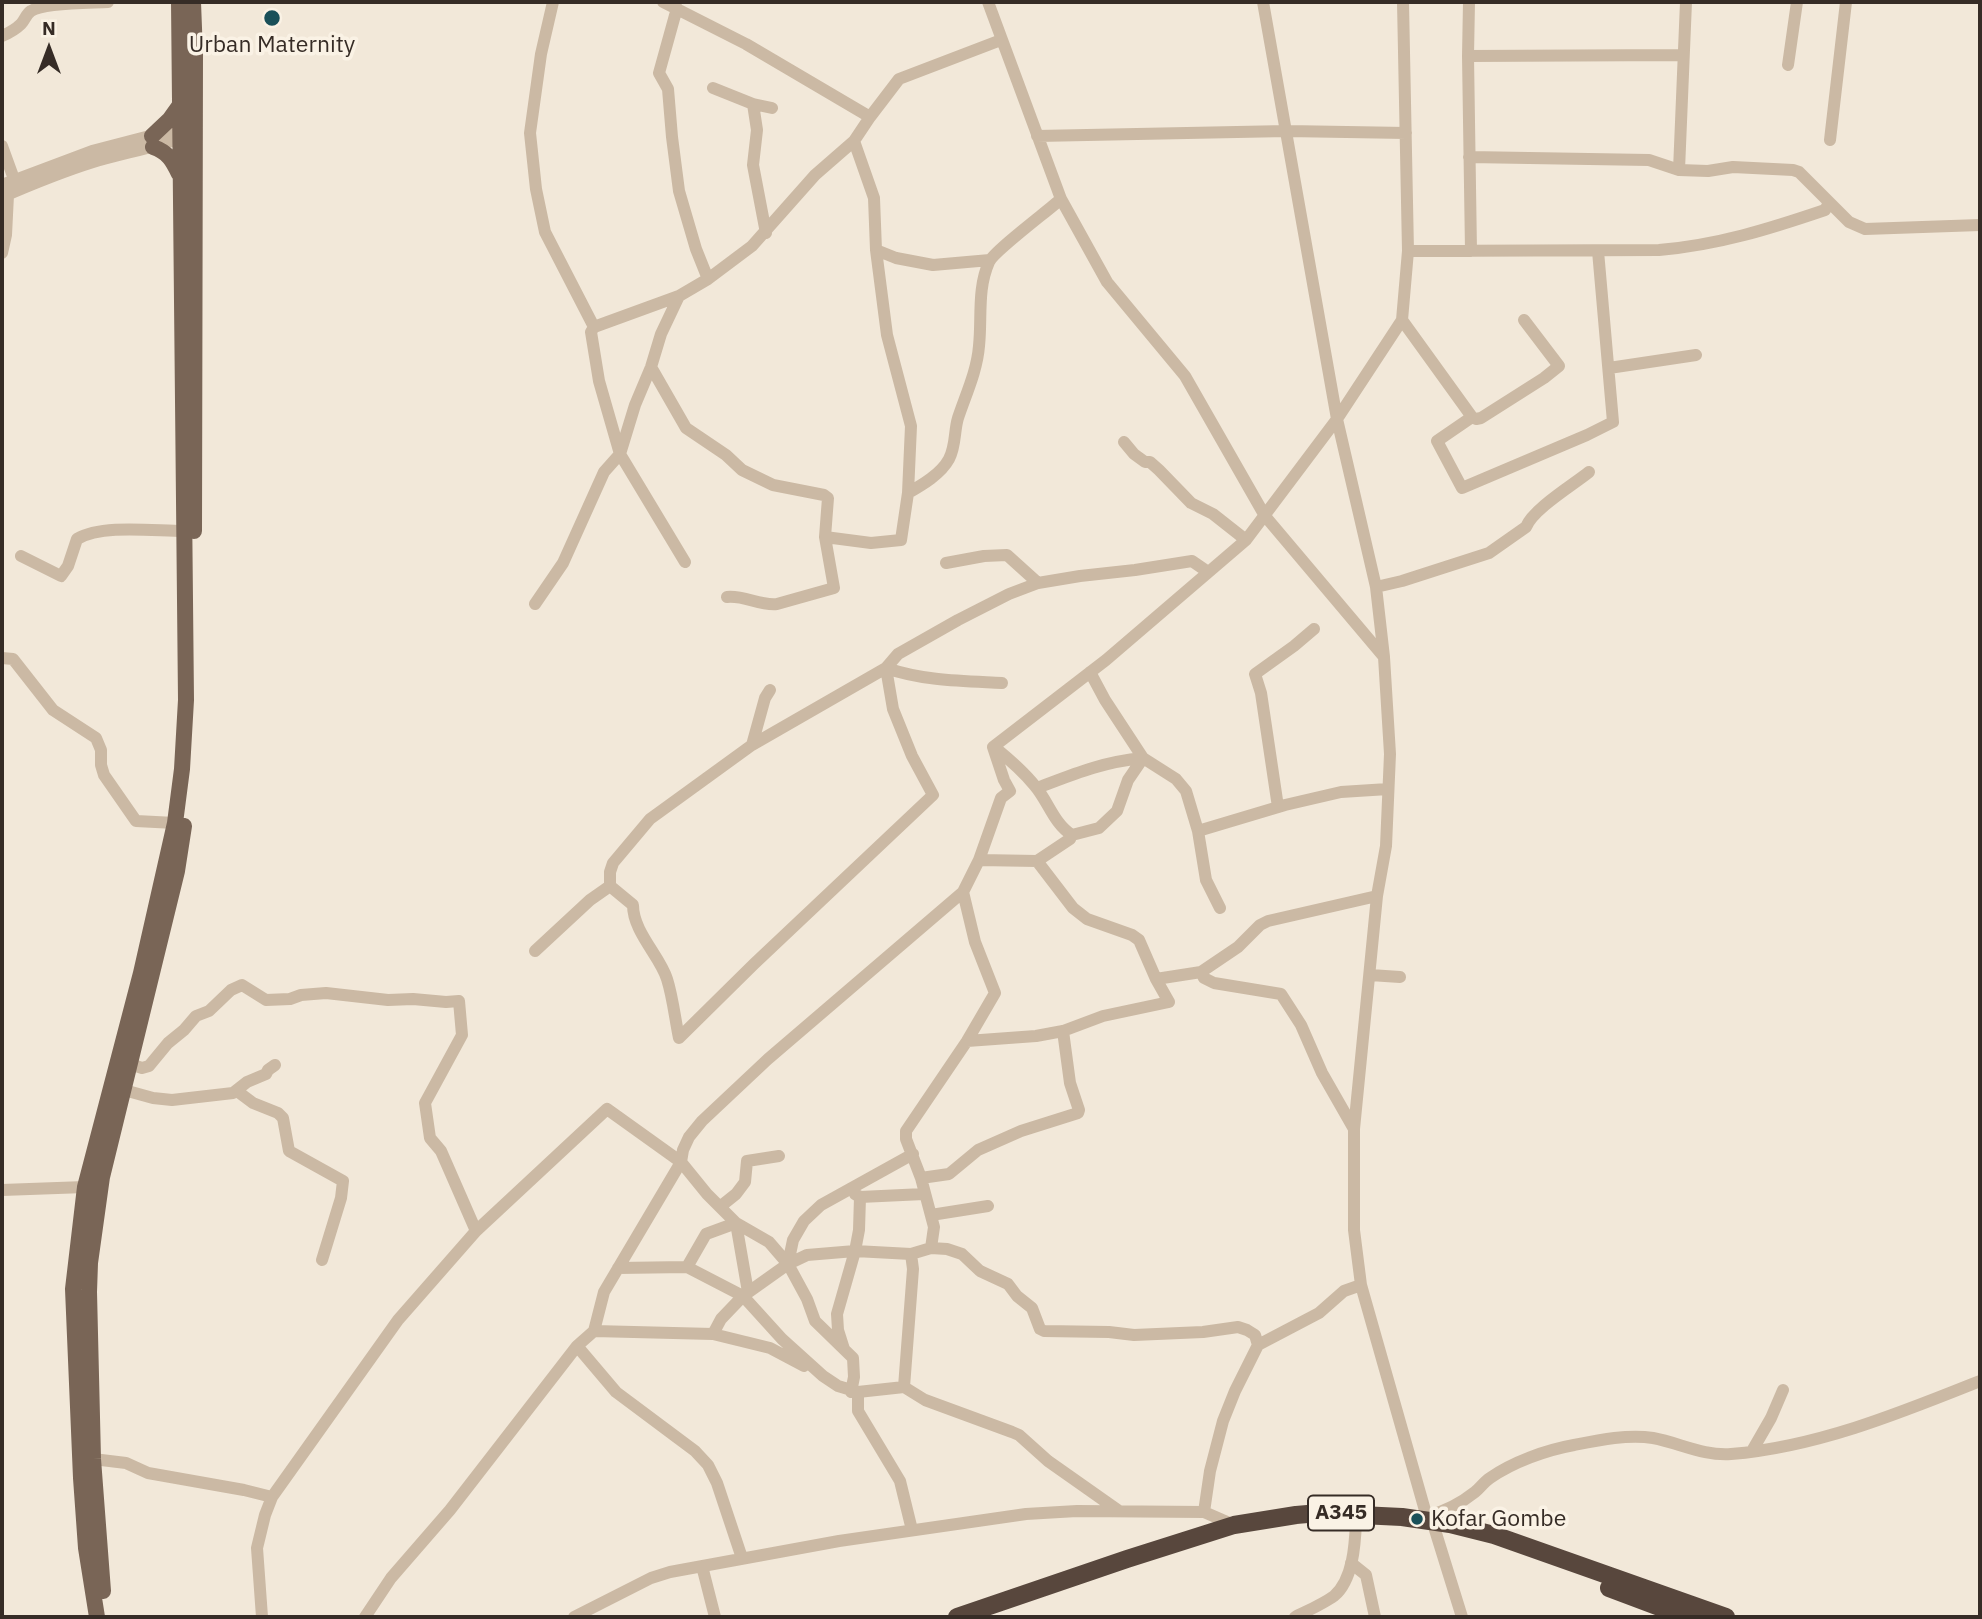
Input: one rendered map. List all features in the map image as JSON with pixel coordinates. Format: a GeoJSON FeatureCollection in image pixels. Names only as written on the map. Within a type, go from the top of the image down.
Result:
{"type":"FeatureCollection","features":[{"type":"Feature","properties":{"kind":"highway","name":"A345"},"geometry":{"type":"LineString","coordinates":[[957,1617],[1234,1525],[1320,1513],[1376,1515],[1450,1524],[1507,1539],[1726,1617]]}},
{"type":"Feature","properties":{"kind":"highway","name":"A345"},"geometry":{"type":"LineString","coordinates":[[983,1617],[1175,1551],[1250,1530],[1293,1524],[1430,1522],[1686,1617]]}},
{"type":"Feature","properties":{"kind":"main road"},"geometry":{"type":"LineString","coordinates":[[106,1617],[93,1459],[90,1263],[102,1177],[177,871],[193,773],[195,691],[187,131],[180,105],[179,2]]}},
{"type":"Feature","properties":{"kind":"main road"},"geometry":{"type":"LineString","coordinates":[[97,1617],[86,1548],[72,1289],[85,1187],[141,973],[175,823],[182,769],[186,700],[180,176],[195,54],[193,2]]}},
{"type":"Feature","properties":{"kind":"main road"},"geometry":{"type":"LineString","coordinates":[[180,105],[153,142],[168,155],[180,176]]}},
{"type":"Feature","properties":{"kind":"street"},"geometry":{"type":"LineString","coordinates":[[2,36],[12,32],[23,22],[28,12],[35,9],[54,5],[108,2]]}},
{"type":"Feature","properties":{"kind":"street"},"geometry":{"type":"LineString","coordinates":[[553,2],[541,54],[530,133],[536,189],[545,232],[594,327]]}},
{"type":"Feature","properties":{"kind":"street"},"geometry":{"type":"LineString","coordinates":[[663,2],[746,44],[870,117]]}},
{"type":"Feature","properties":{"kind":"street"},"geometry":{"type":"LineString","coordinates":[[988,2],[1061,199],[1107,282],[1185,376],[1265,516],[1384,657]]}},
{"type":"Feature","properties":{"kind":"street"},"geometry":{"type":"LineString","coordinates":[[1264,2],[1337,419],[1376,587],[1384,657],[1390,754],[1386,846],[1377,896],[1354,1129],[1354,1230],[1361,1285],[1430,1522],[1462,1617]]}},
{"type":"Feature","properties":{"kind":"street"},"geometry":{"type":"LineString","coordinates":[[993,747],[1090,672],[1246,540],[1337,419],[1402,320],[1408,251],[1403,2]]}},
{"type":"Feature","properties":{"kind":"street"},"geometry":{"type":"LineString","coordinates":[[1469,2],[1471,251]]}},
{"type":"Feature","properties":{"kind":"street"},"geometry":{"type":"LineString","coordinates":[[1679,170],[1686,2]]}},
{"type":"Feature","properties":{"kind":"street"},"geometry":{"type":"LineString","coordinates":[[1788,65],[1797,2]]}},
{"type":"Feature","properties":{"kind":"street"},"geometry":{"type":"LineString","coordinates":[[1830,140],[1846,2]]}},
{"type":"Feature","properties":{"kind":"street"},"geometry":{"type":"LineString","coordinates":[[677,8],[659,73],[668,89],[679,191],[695,249],[708,279]]}},
{"type":"Feature","properties":{"kind":"street"},"geometry":{"type":"LineString","coordinates":[[685,562],[620,454],[599,381],[591,332],[594,327],[679,296],[708,279],[752,246],[815,175],[854,141],[899,79],[1001,40]]}},
{"type":"Feature","properties":{"kind":"street"},"geometry":{"type":"LineString","coordinates":[[1468,56],[1683,55]]}},
{"type":"Feature","properties":{"kind":"street"},"geometry":{"type":"LineString","coordinates":[[713,88],[752,104],[772,108]]}},
{"type":"Feature","properties":{"kind":"street"},"geometry":{"type":"LineString","coordinates":[[752,104],[757,130],[753,165],[766,233]]}},
{"type":"Feature","properties":{"kind":"street"},"geometry":{"type":"LineString","coordinates":[[4,192],[187,131]]}},
{"type":"Feature","properties":{"kind":"street"},"geometry":{"type":"LineString","coordinates":[[1037,136],[1287,131],[1406,133]]}},
{"type":"Feature","properties":{"kind":"street"},"geometry":{"type":"LineString","coordinates":[[825,537],[871,543],[901,540],[908,493],[911,426],[887,335],[876,250],[874,198],[854,141]]}},
{"type":"Feature","properties":{"kind":"street"},"geometry":{"type":"LineString","coordinates":[[2,253],[6,235],[4,192],[14,179],[92,151],[153,142]]}},
{"type":"Feature","properties":{"kind":"street"},"geometry":{"type":"LineString","coordinates":[[2,146],[14,179]]}},
{"type":"Feature","properties":{"kind":"street"},"geometry":{"type":"LineString","coordinates":[[1469,157],[1649,160],[1679,170],[1708,171],[1734,167],[1793,170],[1849,222],[1865,229],[1980,225]]}},
{"type":"Feature","properties":{"kind":"street"},"geometry":{"type":"LineString","coordinates":[[908,493],[933,475],[949,459],[958,419],[977,361],[981,290],[990,260],[1061,199]]}},
{"type":"Feature","properties":{"kind":"street"},"geometry":{"type":"LineString","coordinates":[[1408,251],[1598,251],[1696,247],[1768,230],[1825,210],[1829,203]]}},
{"type":"Feature","properties":{"kind":"street"},"geometry":{"type":"LineString","coordinates":[[876,250],[896,258],[933,265],[990,260]]}},
{"type":"Feature","properties":{"kind":"street"},"geometry":{"type":"LineString","coordinates":[[1472,416],[1437,441],[1462,488],[1614,422],[1598,251]]}},
{"type":"Feature","properties":{"kind":"street"},"geometry":{"type":"LineString","coordinates":[[535,604],[563,563],[604,472],[620,454],[661,334],[679,296]]}},
{"type":"Feature","properties":{"kind":"street"},"geometry":{"type":"LineString","coordinates":[[1402,320],[1476,419],[1559,366],[1524,320]]}},
{"type":"Feature","properties":{"kind":"street"},"geometry":{"type":"LineString","coordinates":[[1609,368],[1696,355]]}},
{"type":"Feature","properties":{"kind":"street"},"geometry":{"type":"LineString","coordinates":[[651,367],[686,428],[726,455],[742,470],[774,485],[828,498],[825,537],[834,588],[769,605],[734,596],[727,597]]}},
{"type":"Feature","properties":{"kind":"street"},"geometry":{"type":"LineString","coordinates":[[1124,442],[1134,454],[1159,470],[1191,503],[1213,514],[1246,540]]}},
{"type":"Feature","properties":{"kind":"street"},"geometry":{"type":"LineString","coordinates":[[1376,587],[1489,553],[1526,527],[1528,521],[1548,503],[1589,472]]}},
{"type":"Feature","properties":{"kind":"street"},"geometry":{"type":"LineString","coordinates":[[21,556],[61,576],[68,566],[78,539],[87,534],[109,530],[183,531]]}},
{"type":"Feature","properties":{"kind":"street"},"geometry":{"type":"LineString","coordinates":[[946,564],[984,556],[1007,555],[1038,583]]}},
{"type":"Feature","properties":{"kind":"street"},"geometry":{"type":"LineString","coordinates":[[610,886],[613,863],[650,819],[752,745],[886,668],[898,654],[958,620],[1009,594],[1038,583],[1192,561],[1209,572]]}},
{"type":"Feature","properties":{"kind":"street"},"geometry":{"type":"LineString","coordinates":[[1278,807],[1261,693],[1255,674],[1314,629]]}},
{"type":"Feature","properties":{"kind":"street"},"geometry":{"type":"LineString","coordinates":[[2,658],[13,659],[53,710],[96,738],[102,750],[101,765],[104,775],[136,821],[175,823]]}},
{"type":"Feature","properties":{"kind":"street"},"geometry":{"type":"LineString","coordinates":[[886,668],[908,675],[945,681],[1002,682]]}},
{"type":"Feature","properties":{"kind":"street"},"geometry":{"type":"LineString","coordinates":[[610,886],[633,905],[633,913],[649,948],[667,978],[679,1038],[933,796],[912,756],[893,709],[886,668]]}},
{"type":"Feature","properties":{"kind":"street"},"geometry":{"type":"LineString","coordinates":[[1090,672],[1143,758],[1176,779],[1186,791],[1198,831],[1206,880],[1220,908]]}},
{"type":"Feature","properties":{"kind":"street"},"geometry":{"type":"LineString","coordinates":[[752,745],[765,698],[770,690]]}},
{"type":"Feature","properties":{"kind":"street"},"geometry":{"type":"LineString","coordinates":[[993,747],[1016,764],[1037,788],[1063,830],[1072,835]]}},
{"type":"Feature","properties":{"kind":"street"},"geometry":{"type":"LineString","coordinates":[[365,1617],[391,1578],[450,1510],[577,1346],[594,1331],[604,1292],[681,1162],[689,1137],[702,1121],[768,1059],[963,892],[979,860],[1001,798],[1010,791],[993,747]]}},
{"type":"Feature","properties":{"kind":"street"},"geometry":{"type":"LineString","coordinates":[[1037,788],[1113,761],[1143,758]]}},
{"type":"Feature","properties":{"kind":"street"},"geometry":{"type":"LineString","coordinates":[[979,860],[1037,861],[1072,835],[1099,828],[1116,811],[1128,780],[1143,758]]}},
{"type":"Feature","properties":{"kind":"street"},"geometry":{"type":"LineString","coordinates":[[1198,831],[1340,792],[1388,789]]}},
{"type":"Feature","properties":{"kind":"street"},"geometry":{"type":"LineString","coordinates":[[967,1041],[1036,1036],[1063,1031],[1103,1016],[1168,1003],[1139,940],[1132,934],[1087,919],[1080,914],[1037,861]]}},
{"type":"Feature","properties":{"kind":"street"},"geometry":{"type":"LineString","coordinates":[[536,951],[590,900],[610,886]]}},
{"type":"Feature","properties":{"kind":"street"},"geometry":{"type":"LineString","coordinates":[[931,1248],[934,1227],[906,1139],[906,1131],[967,1041],[994,998],[995,990],[975,942],[963,892]]}},
{"type":"Feature","properties":{"kind":"street"},"geometry":{"type":"LineString","coordinates":[[1156,979],[1201,972],[1238,947],[1260,925],[1268,921],[1377,896]]}},
{"type":"Feature","properties":{"kind":"street"},"geometry":{"type":"LineString","coordinates":[[1201,972],[1203,978],[1214,983],[1281,994],[1301,1026],[1322,1073],[1354,1129]]}},
{"type":"Feature","properties":{"kind":"street"},"geometry":{"type":"LineString","coordinates":[[1370,975],[1400,977]]}},
{"type":"Feature","properties":{"kind":"street"},"geometry":{"type":"LineString","coordinates":[[130,1064],[142,1068],[149,1066],[196,1016],[209,1011],[231,990],[242,985],[266,1000],[326,993],[388,1000],[459,1001],[461,1035],[425,1103],[430,1138],[441,1152],[475,1231]]}},
{"type":"Feature","properties":{"kind":"street"},"geometry":{"type":"LineString","coordinates":[[920,1178],[949,1174],[978,1150],[1021,1131],[1078,1113],[1070,1083],[1063,1031]]}},
{"type":"Feature","properties":{"kind":"street"},"geometry":{"type":"LineString","coordinates":[[124,1090],[172,1100],[237,1091],[247,1082],[266,1074],[275,1065]]}},
{"type":"Feature","properties":{"kind":"street"},"geometry":{"type":"LineString","coordinates":[[237,1091],[253,1103],[278,1113],[283,1118],[289,1151],[344,1181],[322,1260]]}},
{"type":"Feature","properties":{"kind":"street"},"geometry":{"type":"LineString","coordinates":[[262,1617],[257,1548],[272,1497],[398,1320],[475,1231],[607,1109],[681,1162],[736,1223],[769,1242],[788,1264],[807,1299],[815,1321],[849,1354],[865,1365]]}},
{"type":"Feature","properties":{"kind":"street"},"geometry":{"type":"LineString","coordinates":[[855,1194],[912,1154]]}},
{"type":"Feature","properties":{"kind":"street"},"geometry":{"type":"LineString","coordinates":[[721,1206],[736,1194],[745,1182],[747,1161],[779,1156]]}},
{"type":"Feature","properties":{"kind":"street"},"geometry":{"type":"LineString","coordinates":[[2,1190],[85,1187]]}},
{"type":"Feature","properties":{"kind":"street"},"geometry":{"type":"LineString","coordinates":[[855,1194],[859,1230],[837,1314],[838,1330],[849,1354],[858,1411],[900,1481],[912,1530]]}},
{"type":"Feature","properties":{"kind":"street"},"geometry":{"type":"LineString","coordinates":[[788,1264],[793,1240],[807,1218],[834,1196],[924,1194]]}},
{"type":"Feature","properties":{"kind":"street"},"geometry":{"type":"LineString","coordinates":[[931,1216],[988,1206]]}},
{"type":"Feature","properties":{"kind":"street"},"geometry":{"type":"LineString","coordinates":[[687,1267],[706,1234],[736,1223]]}},
{"type":"Feature","properties":{"kind":"street"},"geometry":{"type":"LineString","coordinates":[[736,1223],[746,1294]]}},
{"type":"Feature","properties":{"kind":"street"},"geometry":{"type":"LineString","coordinates":[[713,1334],[721,1319],[746,1294],[788,1264],[808,1255],[855,1251],[911,1254],[931,1248],[962,1254],[979,1270],[1008,1284],[1023,1303],[1032,1308],[1040,1329],[1044,1331],[1134,1335],[1202,1332],[1238,1327],[1255,1335],[1258,1345]]}},
{"type":"Feature","properties":{"kind":"street"},"geometry":{"type":"LineString","coordinates":[[904,1387],[911,1254]]}},
{"type":"Feature","properties":{"kind":"street"},"geometry":{"type":"LineString","coordinates":[[618,1268],[687,1267],[746,1294],[782,1339],[838,1387],[854,1392],[904,1387],[925,1400],[1019,1435],[1048,1461],[1119,1512]]}},
{"type":"Feature","properties":{"kind":"street"},"geometry":{"type":"LineString","coordinates":[[1203,1512],[1223,1421],[1258,1345],[1319,1312],[1344,1291],[1361,1285]]}},
{"type":"Feature","properties":{"kind":"street"},"geometry":{"type":"LineString","coordinates":[[594,1331],[713,1334],[770,1348],[823,1376]]}},
{"type":"Feature","properties":{"kind":"street"},"geometry":{"type":"LineString","coordinates":[[577,1346],[616,1392],[695,1451],[708,1465],[742,1558]]}},
{"type":"Feature","properties":{"kind":"street"},"geometry":{"type":"LineString","coordinates":[[1430,1522],[1476,1491],[1489,1478],[1550,1450],[1610,1438],[1651,1438],[1707,1454],[1731,1454],[1790,1446],[1870,1423],[1980,1381]]}},
{"type":"Feature","properties":{"kind":"street"},"geometry":{"type":"LineString","coordinates":[[1752,1451],[1771,1419],[1783,1390]]}},
{"type":"Feature","properties":{"kind":"street"},"geometry":{"type":"LineString","coordinates":[[93,1459],[127,1463],[148,1473],[272,1497]]}},
{"type":"Feature","properties":{"kind":"street"},"geometry":{"type":"LineString","coordinates":[[574,1617],[651,1578],[702,1566],[839,1541],[1026,1514],[1203,1512],[1234,1525]]}},
{"type":"Feature","properties":{"kind":"street"},"geometry":{"type":"LineString","coordinates":[[1294,1617],[1335,1595],[1351,1563],[1356,1522]]}},
{"type":"Feature","properties":{"kind":"street"},"geometry":{"type":"LineString","coordinates":[[1351,1563],[1366,1575],[1375,1617]]}},
{"type":"Feature","properties":{"kind":"street"},"geometry":{"type":"LineString","coordinates":[[702,1566],[715,1617]]}},
{"type":"Feature","properties":{"kind":"place","name":"Urban Maternity"},"geometry":{"type":"Point","coordinates":[272,18]}},
{"type":"Feature","properties":{"kind":"place","name":"Kofar Gombe"},"geometry":{"type":"Point","coordinates":[1417,1519]}}]}
